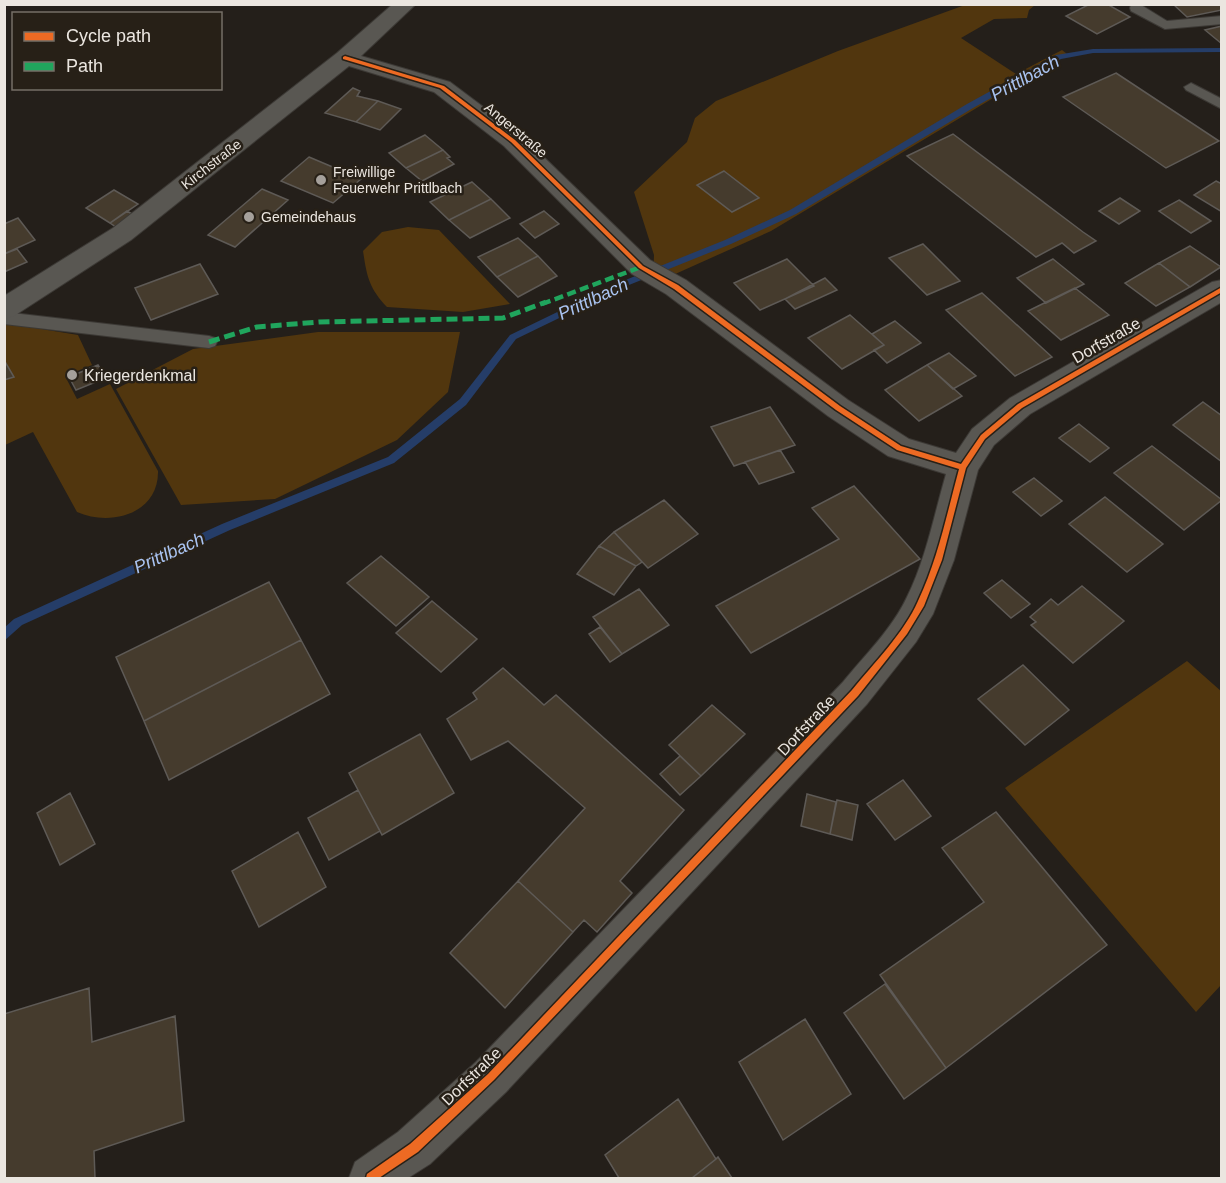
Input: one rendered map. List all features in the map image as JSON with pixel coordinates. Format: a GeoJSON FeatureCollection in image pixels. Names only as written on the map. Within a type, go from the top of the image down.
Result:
{"type":"FeatureCollection","features":[{"type":"Feature","properties":{"kind":"street","name":"Kirchstraße"},"geometry":{"type":"LineString","coordinates":[[4,309],[122,234],[345,58],[406,4]]}},
{"type":"Feature","properties":{"kind":"street","name":"Angerstraße"},"geometry":{"type":"LineString","coordinates":[[345,58],[442,87],[513,141],[640,267],[666,281],[838,408],[899,448],[963,467]]}},
{"type":"Feature","properties":{"kind":"street","name":"Dorfstraße"},"geometry":{"type":"LineString","coordinates":[[371,1179],[414,1149],[491,1077],[855,693],[904,632],[921,604],[938,560],[963,467],[983,437],[1020,406],[1221,291]]}},
{"type":"Feature","properties":{"kind":"lane"},"geometry":{"type":"LineString","coordinates":[[1136,8],[1165,25],[1221,20]]}},
{"type":"Feature","properties":{"kind":"lane"},"geometry":{"type":"LineString","coordinates":[[1191,87],[1221,105]]}},
{"type":"Feature","properties":{"kind":"lane"},"geometry":{"type":"LineString","coordinates":[[4,318],[209,342]]}},
{"type":"Feature","properties":{"kind":"shaded area"},"geometry":{"type":"Polygon","coordinates":[[[965,5],[1035,5],[1029,10],[1027,18],[994,19],[961,38],[1016,74],[1062,50],[1067,54],[771,231],[653,284],[654,255],[634,192],[687,142],[695,118],[716,101],[838,51],[965,5]]]}},
{"type":"Feature","properties":{"kind":"shaded area"},"geometry":{"type":"Polygon","coordinates":[[[408,227],[439,230],[510,304],[463,312],[387,307],[370,282],[363,251],[382,232],[408,227]]]}},
{"type":"Feature","properties":{"kind":"shaded area"},"geometry":{"type":"Polygon","coordinates":[[[5,323],[78,335],[92,365],[65,376],[77,399],[110,384],[158,471],[156,486],[142,507],[117,517],[104,518],[77,512],[33,432],[5,445],[5,323]]]}},
{"type":"Feature","properties":{"kind":"shaded area"},"geometry":{"type":"Polygon","coordinates":[[[318,332],[460,332],[448,392],[397,440],[275,499],[181,505],[116,389],[193,349],[318,332]]]}},
{"type":"Feature","properties":{"kind":"shaded area"},"geometry":{"type":"Polygon","coordinates":[[[1187,661],[1222,692],[1221,985],[1196,1012],[1005,788],[1187,661]]]}},
{"type":"Feature","properties":{"kind":"building"},"geometry":{"type":"Polygon","coordinates":[[[1090,4],[1107,4],[1130,17],[1097,34],[1066,16],[1090,4]]]}},
{"type":"Feature","properties":{"kind":"building"},"geometry":{"type":"Polygon","coordinates":[[[1173,4],[1222,4],[1222,10],[1187,17],[1173,4]]]}},
{"type":"Feature","properties":{"kind":"building"},"geometry":{"type":"Polygon","coordinates":[[[1222,26],[1222,44],[1205,30],[1222,26]]]}},
{"type":"Feature","properties":{"kind":"building"},"geometry":{"type":"Polygon","coordinates":[[[1116,73],[1219,141],[1166,168],[1063,97],[1116,73]]]}},
{"type":"Feature","properties":{"kind":"building"},"geometry":{"type":"Polygon","coordinates":[[[353,88],[360,91],[357,96],[378,101],[356,122],[325,113],[353,88]]]}},
{"type":"Feature","properties":{"kind":"building"},"geometry":{"type":"Polygon","coordinates":[[[378,101],[401,109],[380,130],[356,122],[378,101]]]}},
{"type":"Feature","properties":{"kind":"building"},"geometry":{"type":"Polygon","coordinates":[[[953,134],[1096,241],[1074,253],[1062,243],[1036,257],[907,156],[953,134]]]}},
{"type":"Feature","properties":{"kind":"building"},"geometry":{"type":"Polygon","coordinates":[[[425,135],[443,150],[406,168],[389,153],[425,135]]]}},
{"type":"Feature","properties":{"kind":"building"},"geometry":{"type":"Polygon","coordinates":[[[443,150],[454,164],[422,181],[406,168],[443,150]]]}},
{"type":"Feature","properties":{"kind":"building","name":"Freiwillige Feuerwehr Prittlbach"},"geometry":{"type":"Polygon","coordinates":[[[309,157],[361,179],[333,203],[281,181],[309,157]]]}},
{"type":"Feature","properties":{"kind":"building"},"geometry":{"type":"Polygon","coordinates":[[[724,171],[759,198],[732,212],[697,185],[724,171]]]}},
{"type":"Feature","properties":{"kind":"building"},"geometry":{"type":"Polygon","coordinates":[[[1216,181],[1222,184],[1222,212],[1194,195],[1216,181]]]}},
{"type":"Feature","properties":{"kind":"building"},"geometry":{"type":"Polygon","coordinates":[[[472,182],[491,199],[449,220],[430,202],[472,182]]]}},
{"type":"Feature","properties":{"kind":"building","name":"Gemeindehaus"},"geometry":{"type":"Polygon","coordinates":[[[262,189],[288,200],[235,247],[208,235],[262,189]]]}},
{"type":"Feature","properties":{"kind":"building"},"geometry":{"type":"Polygon","coordinates":[[[114,190],[138,204],[110,223],[86,208],[114,190]]]}},
{"type":"Feature","properties":{"kind":"building"},"geometry":{"type":"Polygon","coordinates":[[[1120,198],[1140,211],[1119,224],[1099,211],[1120,198]]]}},
{"type":"Feature","properties":{"kind":"building"},"geometry":{"type":"Polygon","coordinates":[[[491,199],[510,218],[470,238],[449,220],[491,199]]]}},
{"type":"Feature","properties":{"kind":"building"},"geometry":{"type":"Polygon","coordinates":[[[1179,200],[1211,221],[1191,233],[1159,211],[1179,200]]]}},
{"type":"Feature","properties":{"kind":"building"},"geometry":{"type":"Polygon","coordinates":[[[127,211],[137,217],[119,229],[110,223],[127,211]]]}},
{"type":"Feature","properties":{"kind":"building"},"geometry":{"type":"Polygon","coordinates":[[[544,211],[559,224],[535,238],[520,224],[544,211]]]}},
{"type":"Feature","properties":{"kind":"building"},"geometry":{"type":"Polygon","coordinates":[[[18,218],[35,240],[4,254],[4,224],[18,218]]]}},
{"type":"Feature","properties":{"kind":"building"},"geometry":{"type":"Polygon","coordinates":[[[518,238],[538,256],[497,277],[478,257],[518,238]]]}},
{"type":"Feature","properties":{"kind":"building"},"geometry":{"type":"Polygon","coordinates":[[[923,244],[960,281],[927,295],[889,258],[923,244]]]}},
{"type":"Feature","properties":{"kind":"building"},"geometry":{"type":"Polygon","coordinates":[[[1190,246],[1221,267],[1190,287],[1159,263],[1190,246]]]}},
{"type":"Feature","properties":{"kind":"building"},"geometry":{"type":"Polygon","coordinates":[[[17,249],[27,262],[4,272],[4,254],[17,249]]]}},
{"type":"Feature","properties":{"kind":"building"},"geometry":{"type":"Polygon","coordinates":[[[538,256],[557,276],[518,297],[497,277],[538,256]]]}},
{"type":"Feature","properties":{"kind":"building"},"geometry":{"type":"Polygon","coordinates":[[[787,259],[814,286],[760,310],[734,283],[787,259]]]}},
{"type":"Feature","properties":{"kind":"building"},"geometry":{"type":"Polygon","coordinates":[[[1053,259],[1084,284],[1046,303],[1017,278],[1053,259]]]}},
{"type":"Feature","properties":{"kind":"building"},"geometry":{"type":"Polygon","coordinates":[[[1159,263],[1190,287],[1156,306],[1125,283],[1159,263]]]}},
{"type":"Feature","properties":{"kind":"building"},"geometry":{"type":"Polygon","coordinates":[[[200,264],[218,294],[151,320],[135,288],[200,264]]]}},
{"type":"Feature","properties":{"kind":"building"},"geometry":{"type":"Polygon","coordinates":[[[825,278],[837,290],[795,309],[785,299],[825,278]]]}},
{"type":"Feature","properties":{"kind":"building"},"geometry":{"type":"Polygon","coordinates":[[[1075,288],[1109,315],[1061,340],[1028,311],[1075,288]]]}},
{"type":"Feature","properties":{"kind":"building"},"geometry":{"type":"Polygon","coordinates":[[[982,293],[1052,357],[1015,376],[946,310],[982,293]]]}},
{"type":"Feature","properties":{"kind":"building"},"geometry":{"type":"Polygon","coordinates":[[[850,315],[884,345],[842,369],[808,338],[850,315]]]}},
{"type":"Feature","properties":{"kind":"building"},"geometry":{"type":"Polygon","coordinates":[[[895,321],[921,343],[887,363],[874,350],[884,345],[872,334],[895,321]]]}},
{"type":"Feature","properties":{"kind":"building"},"geometry":{"type":"Polygon","coordinates":[[[949,353],[976,376],[953,389],[927,365],[949,353]]]}},
{"type":"Feature","properties":{"kind":"building"},"geometry":{"type":"Polygon","coordinates":[[[4,360],[14,377],[4,380],[4,360]]]}},
{"type":"Feature","properties":{"kind":"building"},"geometry":{"type":"Polygon","coordinates":[[[98,365],[106,378],[76,390],[69,377],[98,365]]]}},
{"type":"Feature","properties":{"kind":"building"},"geometry":{"type":"Polygon","coordinates":[[[927,365],[962,396],[919,421],[885,390],[927,365]]]}},
{"type":"Feature","properties":{"kind":"building"},"geometry":{"type":"Polygon","coordinates":[[[1203,402],[1222,416],[1222,462],[1173,425],[1203,402]]]}},
{"type":"Feature","properties":{"kind":"building"},"geometry":{"type":"Polygon","coordinates":[[[770,407],[795,445],[734,466],[711,427],[770,407]]]}},
{"type":"Feature","properties":{"kind":"building"},"geometry":{"type":"Polygon","coordinates":[[[1079,424],[1109,448],[1090,462],[1059,438],[1079,424]]]}},
{"type":"Feature","properties":{"kind":"building"},"geometry":{"type":"Polygon","coordinates":[[[1152,446],[1222,500],[1184,530],[1114,473],[1152,446]]]}},
{"type":"Feature","properties":{"kind":"building"},"geometry":{"type":"Polygon","coordinates":[[[780,450],[794,472],[759,484],[745,462],[780,450]]]}},
{"type":"Feature","properties":{"kind":"building"},"geometry":{"type":"Polygon","coordinates":[[[1034,478],[1062,501],[1041,516],[1013,492],[1034,478]]]}},
{"type":"Feature","properties":{"kind":"building"},"geometry":{"type":"Polygon","coordinates":[[[854,486],[920,559],[751,653],[716,606],[839,539],[812,508],[854,486]]]}},
{"type":"Feature","properties":{"kind":"building"},"geometry":{"type":"Polygon","coordinates":[[[1105,497],[1163,544],[1127,572],[1069,524],[1105,497]]]}},
{"type":"Feature","properties":{"kind":"building"},"geometry":{"type":"Polygon","coordinates":[[[664,500],[698,534],[648,568],[614,532],[664,500]]]}},
{"type":"Feature","properties":{"kind":"building"},"geometry":{"type":"Polygon","coordinates":[[[614,532],[642,562],[636,566],[599,546],[614,532]]]}},
{"type":"Feature","properties":{"kind":"building"},"geometry":{"type":"Polygon","coordinates":[[[599,546],[636,566],[614,595],[577,574],[599,546]]]}},
{"type":"Feature","properties":{"kind":"building"},"geometry":{"type":"Polygon","coordinates":[[[381,556],[429,597],[396,626],[347,583],[381,556]]]}},
{"type":"Feature","properties":{"kind":"building"},"geometry":{"type":"Polygon","coordinates":[[[1002,580],[1030,604],[1011,618],[984,593],[1002,580]]]}},
{"type":"Feature","properties":{"kind":"building"},"geometry":{"type":"Polygon","coordinates":[[[269,582],[301,640],[144,721],[116,657],[269,582]]]}},
{"type":"Feature","properties":{"kind":"building"},"geometry":{"type":"Polygon","coordinates":[[[1082,586],[1124,621],[1073,663],[1031,625],[1036,622],[1030,617],[1051,599],[1058,605],[1082,586]]]}},
{"type":"Feature","properties":{"kind":"building"},"geometry":{"type":"Polygon","coordinates":[[[639,589],[669,625],[622,654],[593,617],[639,589]]]}},
{"type":"Feature","properties":{"kind":"building"},"geometry":{"type":"Polygon","coordinates":[[[432,601],[477,639],[441,672],[396,633],[432,601]]]}},
{"type":"Feature","properties":{"kind":"building"},"geometry":{"type":"Polygon","coordinates":[[[600,627],[622,654],[610,662],[589,634],[600,627]]]}},
{"type":"Feature","properties":{"kind":"building"},"geometry":{"type":"Polygon","coordinates":[[[301,640],[330,694],[169,780],[144,721],[301,640]]]}},
{"type":"Feature","properties":{"kind":"building"},"geometry":{"type":"Polygon","coordinates":[[[1023,665],[1069,710],[1025,745],[978,699],[1023,665]]]}},
{"type":"Feature","properties":{"kind":"building"},"geometry":{"type":"Polygon","coordinates":[[[503,668],[544,705],[556,695],[684,810],[620,881],[632,893],[597,932],[584,920],[573,932],[518,881],[585,808],[508,741],[471,760],[447,719],[477,699],[473,693],[503,668]]]}},
{"type":"Feature","properties":{"kind":"building"},"geometry":{"type":"Polygon","coordinates":[[[712,705],[745,734],[701,776],[669,745],[712,705]]]}},
{"type":"Feature","properties":{"kind":"building"},"geometry":{"type":"Polygon","coordinates":[[[420,734],[454,793],[382,835],[349,773],[420,734]]]}},
{"type":"Feature","properties":{"kind":"building"},"geometry":{"type":"Polygon","coordinates":[[[680,756],[701,776],[680,795],[660,774],[680,756]]]}},
{"type":"Feature","properties":{"kind":"building"},"geometry":{"type":"Polygon","coordinates":[[[903,780],[931,816],[895,840],[867,804],[903,780]]]}},
{"type":"Feature","properties":{"kind":"building"},"geometry":{"type":"Polygon","coordinates":[[[358,790],[380,831],[329,860],[308,818],[358,790]]]}},
{"type":"Feature","properties":{"kind":"building"},"geometry":{"type":"Polygon","coordinates":[[[70,793],[95,844],[60,865],[37,813],[70,793]]]}},
{"type":"Feature","properties":{"kind":"building"},"geometry":{"type":"Polygon","coordinates":[[[807,794],[836,802],[830,834],[801,826],[807,794]]]}},
{"type":"Feature","properties":{"kind":"building"},"geometry":{"type":"Polygon","coordinates":[[[837,800],[858,805],[852,840],[830,834],[837,800]]]}},
{"type":"Feature","properties":{"kind":"building"},"geometry":{"type":"Polygon","coordinates":[[[996,812],[1107,945],[946,1068],[880,975],[984,902],[942,848],[996,812]]]}},
{"type":"Feature","properties":{"kind":"building"},"geometry":{"type":"Polygon","coordinates":[[[298,832],[326,887],[259,927],[232,871],[298,832]]]}},
{"type":"Feature","properties":{"kind":"building"},"geometry":{"type":"Polygon","coordinates":[[[518,881],[573,932],[505,1008],[450,953],[518,881]]]}},
{"type":"Feature","properties":{"kind":"building"},"geometry":{"type":"Polygon","coordinates":[[[885,984],[946,1068],[904,1099],[844,1013],[885,984]]]}},
{"type":"Feature","properties":{"kind":"building"},"geometry":{"type":"Polygon","coordinates":[[[89,988],[92,1042],[175,1016],[184,1121],[94,1151],[95,1178],[4,1178],[4,1014],[89,988]]]}},
{"type":"Feature","properties":{"kind":"building"},"geometry":{"type":"Polygon","coordinates":[[[805,1019],[851,1094],[783,1140],[739,1062],[805,1019]]]}},
{"type":"Feature","properties":{"kind":"building"},"geometry":{"type":"Polygon","coordinates":[[[678,1099],[716,1159],[692,1178],[619,1178],[605,1155],[678,1099]]]}},
{"type":"Feature","properties":{"kind":"building"},"geometry":{"type":"Polygon","coordinates":[[[718,1157],[732,1178],[692,1178],[716,1159],[718,1157]]]}},
{"type":"Feature","properties":{"kind":"waterway","name":"Prittlbach"},"geometry":{"type":"LineString","coordinates":[[4,636],[18,622],[226,527],[391,460],[463,402],[513,337],[616,287],[728,242],[793,212],[970,106],[1059,57],[1093,51],[1222,50]]}},
{"type":"Feature","properties":{"kind":"marked path"},"geometry":{"type":"LineString","coordinates":[[209,342],[257,327],[319,322],[503,318],[641,267]]}},
{"type":"Feature","properties":{"kind":"cycle path"},"geometry":{"type":"LineString","coordinates":[[345,58],[442,87],[513,141],[641,267],[676,287],[838,408],[899,448],[963,467]]}},
{"type":"Feature","properties":{"kind":"cycle path"},"geometry":{"type":"LineString","coordinates":[[371,1178],[414,1148],[491,1077],[855,693],[904,632],[921,604],[938,560],[963,467],[983,437],[1020,406],[1222,289]]}},
{"type":"Feature","properties":{"kind":"place","name":"Freiwillige Feuerwehr Prittlbach"},"geometry":{"type":"Point","coordinates":[321,180]}},
{"type":"Feature","properties":{"kind":"place","name":"Gemeindehaus"},"geometry":{"type":"Point","coordinates":[249,217]}},
{"type":"Feature","properties":{"kind":"place","name":"Kriegerdenkmal"},"geometry":{"type":"Point","coordinates":[72,375]}}]}
